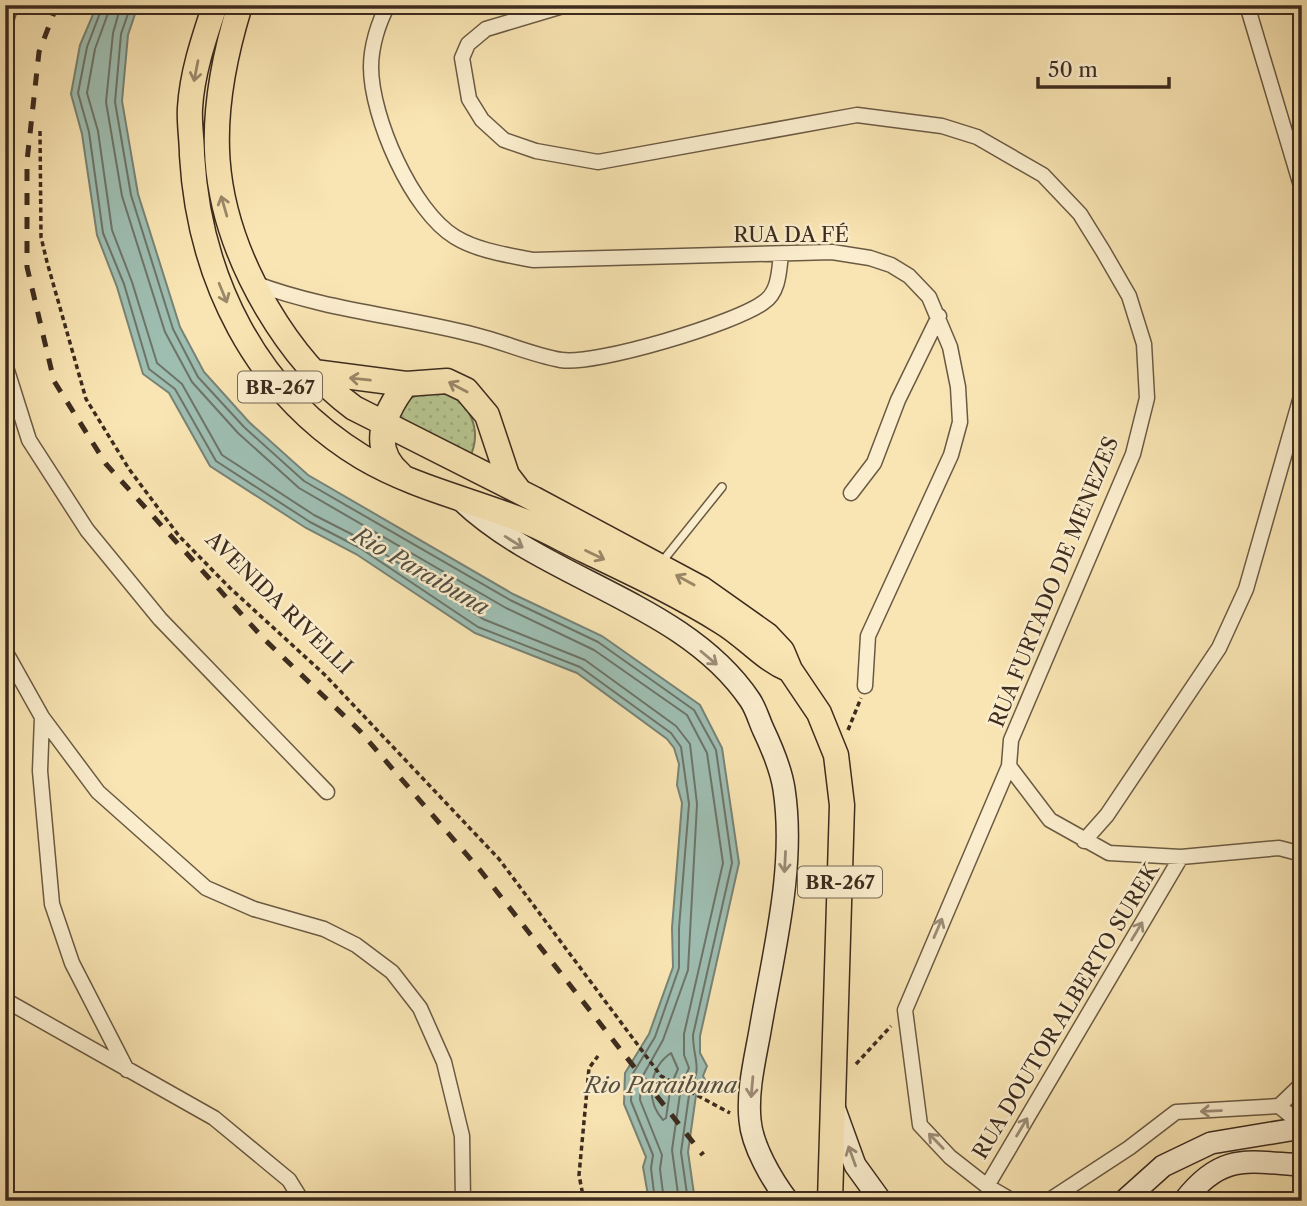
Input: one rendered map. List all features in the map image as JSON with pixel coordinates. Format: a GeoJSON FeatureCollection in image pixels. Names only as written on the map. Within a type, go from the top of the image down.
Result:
{"type":"FeatureCollection","features":[{"type":"Feature","properties":{"kind":"highway","name":"BR-267"},"geometry":{"type":"LineString","coordinates":[[215,5],[196,67],[190,109],[194,188],[202,237],[221,290],[259,363],[288,397],[360,456],[409,482],[530,523],[635,575],[703,610],[727,625],[769,662],[790,670]]}},
{"type":"Feature","properties":{"kind":"highway","name":"BR-267"},"geometry":{"type":"LineString","coordinates":[[240,5],[223,59],[216,132],[219,187],[231,230],[252,282],[283,336],[331,391],[382,423],[476,469],[659,566],[740,614],[782,651],[790,670],[820,713],[836,755],[842,805],[830,1193]]}},
{"type":"Feature","properties":{"kind":"highway"},"geometry":{"type":"LineString","coordinates":[[314,372],[406,384],[447,381],[466,390],[487,415],[507,475],[520,492]]}},
{"type":"Feature","properties":{"kind":"highway"},"geometry":{"type":"LineString","coordinates":[[382,423],[392,402],[406,384]]}},
{"type":"Feature","properties":{"kind":"highway","name":"BR-267"},"geometry":{"type":"LineString","coordinates":[[382,423],[390,466],[409,482],[433,486],[450,485],[464,481],[476,469]]}},
{"type":"Feature","properties":{"kind":"highway"},"geometry":{"type":"LineString","coordinates":[[476,469],[490,427]]}},
{"type":"Feature","properties":{"kind":"highway"},"geometry":{"type":"LineString","coordinates":[[635,575],[659,566]]}},
{"type":"Feature","properties":{"kind":"main road"},"geometry":{"type":"LineString","coordinates":[[461,500],[486,524],[536,555],[591,582],[675,631],[715,662],[751,701],[771,746],[784,788],[787,836],[784,883],[752,1081],[750,1121],[764,1162],[788,1201]]}},
{"type":"Feature","properties":{"kind":"main road"},"geometry":{"type":"LineString","coordinates":[[835,1096],[855,1165],[881,1201]]}},
{"type":"Feature","properties":{"kind":"main road"},"geometry":{"type":"LineString","coordinates":[[1124,1201],[1163,1166],[1211,1143],[1302,1127]]}},
{"type":"Feature","properties":{"kind":"main road"},"geometry":{"type":"LineString","coordinates":[[1184,1201],[1212,1171],[1237,1162],[1302,1165]]}},
{"type":"Feature","properties":{"kind":"street"},"geometry":{"type":"LineString","coordinates":[[5,24],[11,5]]}},
{"type":"Feature","properties":{"kind":"street","name":"RUA DA FÉ"},"geometry":{"type":"LineString","coordinates":[[388,5],[375,40],[371,68],[380,116],[412,191],[431,216],[455,237],[492,251],[533,260],[832,252],[870,258],[891,265],[909,276],[929,297],[939,316],[955,373],[960,422],[951,455],[868,636],[865,686]]}},
{"type":"Feature","properties":{"kind":"street","name":"RUA FURTADO DE MENEZES"},"geometry":{"type":"LineString","coordinates":[[566,5],[486,29],[468,44],[462,58],[469,99],[482,120],[504,140],[536,151],[598,162],[857,115],[942,126],[977,137],[1043,175],[1080,214],[1129,296],[1144,344],[1147,398],[1133,454],[1011,740],[1009,766],[905,1010]]}},
{"type":"Feature","properties":{"kind":"street"},"geometry":{"type":"LineString","coordinates":[[1247,5],[1302,189]]}},
{"type":"Feature","properties":{"kind":"street"},"geometry":{"type":"LineString","coordinates":[[252,282],[290,297],[475,335],[564,361],[623,352],[722,323],[765,302],[778,282],[781,254]]}},
{"type":"Feature","properties":{"kind":"street"},"geometry":{"type":"LineString","coordinates":[[851,493],[874,463],[898,400],[939,316]]}},
{"type":"Feature","properties":{"kind":"street"},"geometry":{"type":"LineString","coordinates":[[5,364],[29,440],[87,530],[160,620],[327,792]]}},
{"type":"Feature","properties":{"kind":"street"},"geometry":{"type":"LineString","coordinates":[[1084,841],[1107,815],[1219,648],[1246,589],[1302,393]]}},
{"type":"Feature","properties":{"kind":"street"},"geometry":{"type":"LineString","coordinates":[[5,651],[42,717],[98,792],[206,888],[254,909],[324,929],[356,945],[392,972],[420,1008],[451,1083],[462,1136],[463,1201]]}},
{"type":"Feature","properties":{"kind":"street"},"geometry":{"type":"LineString","coordinates":[[42,717],[40,771],[52,904],[72,963],[127,1070]]}},
{"type":"Feature","properties":{"kind":"street"},"geometry":{"type":"LineString","coordinates":[[1009,766],[1050,820],[1109,853],[1181,858],[1279,848],[1302,854]]}},
{"type":"Feature","properties":{"kind":"street","name":"RUA DOUTOR ALBERTO SUREK"},"geometry":{"type":"LineString","coordinates":[[987,1186],[1181,858]]}},
{"type":"Feature","properties":{"kind":"street"},"geometry":{"type":"LineString","coordinates":[[5,1000],[214,1118],[289,1181],[302,1201]]}},
{"type":"Feature","properties":{"kind":"street"},"geometry":{"type":"LineString","coordinates":[[905,1010],[920,1125],[950,1157],[987,1186],[1013,1201]]}},
{"type":"Feature","properties":{"kind":"street"},"geometry":{"type":"LineString","coordinates":[[1048,1201],[1129,1148],[1176,1112],[1279,1106],[1302,1084]]}},
{"type":"Feature","properties":{"kind":"street"},"geometry":{"type":"LineString","coordinates":[[1279,1106],[1302,1127]]}},
{"type":"Feature","properties":{"kind":"street"},"geometry":{"type":"LineString","coordinates":[[5,1195],[14,1201]]}},
{"type":"Feature","properties":{"kind":"lane"},"geometry":{"type":"LineString","coordinates":[[659,566],[722,487]]}},
{"type":"Feature","properties":{"kind":"path","name":"AVENIDA RIVELLI"},"geometry":{"type":"LineString","coordinates":[[40,131],[41,237],[47,262],[86,399],[129,469],[179,536],[230,588],[325,675],[465,820],[499,859],[662,1076],[731,1113]]}},
{"type":"Feature","properties":{"kind":"path"},"geometry":{"type":"LineString","coordinates":[[836,755],[865,686]]}},
{"type":"Feature","properties":{"kind":"path"},"geometry":{"type":"LineString","coordinates":[[835,1096],[905,1010]]}},
{"type":"Feature","properties":{"kind":"path"},"geometry":{"type":"LineString","coordinates":[[584,1201],[579,1175],[589,1068],[598,1056]]}},
{"type":"Feature","properties":{"kind":"green space"},"geometry":{"type":"Polygon","coordinates":[[[440,391],[459,401],[471,416],[475,436],[470,457],[393,419],[412,398],[440,391]]]}},
{"type":"Feature","properties":{"kind":"water","name":"Rio Paraibuna"},"geometry":{"type":"Polygon","coordinates":[[[97,5],[138,5],[128,35],[122,101],[138,194],[180,327],[204,372],[249,422],[308,475],[513,594],[602,636],[700,705],[722,748],[739,863],[700,1036],[700,1053],[707,1066],[703,1076],[708,1086],[704,1090],[697,1088],[688,1152],[695,1201],[649,1201],[643,1167],[646,1157],[624,1104],[625,1073],[649,1034],[673,967],[672,928],[682,803],[677,785],[679,764],[674,748],[667,739],[577,673],[475,633],[356,554],[306,528],[210,466],[169,393],[143,374],[117,287],[97,235],[82,134],[71,94],[80,45],[97,5]]]}},
{"type":"Feature","properties":{"kind":"railway"},"geometry":{"type":"LineString","coordinates":[[57,5],[39,52],[27,161],[27,267],[54,381],[106,464],[263,638],[359,730],[480,870],[703,1155]]}}]}
